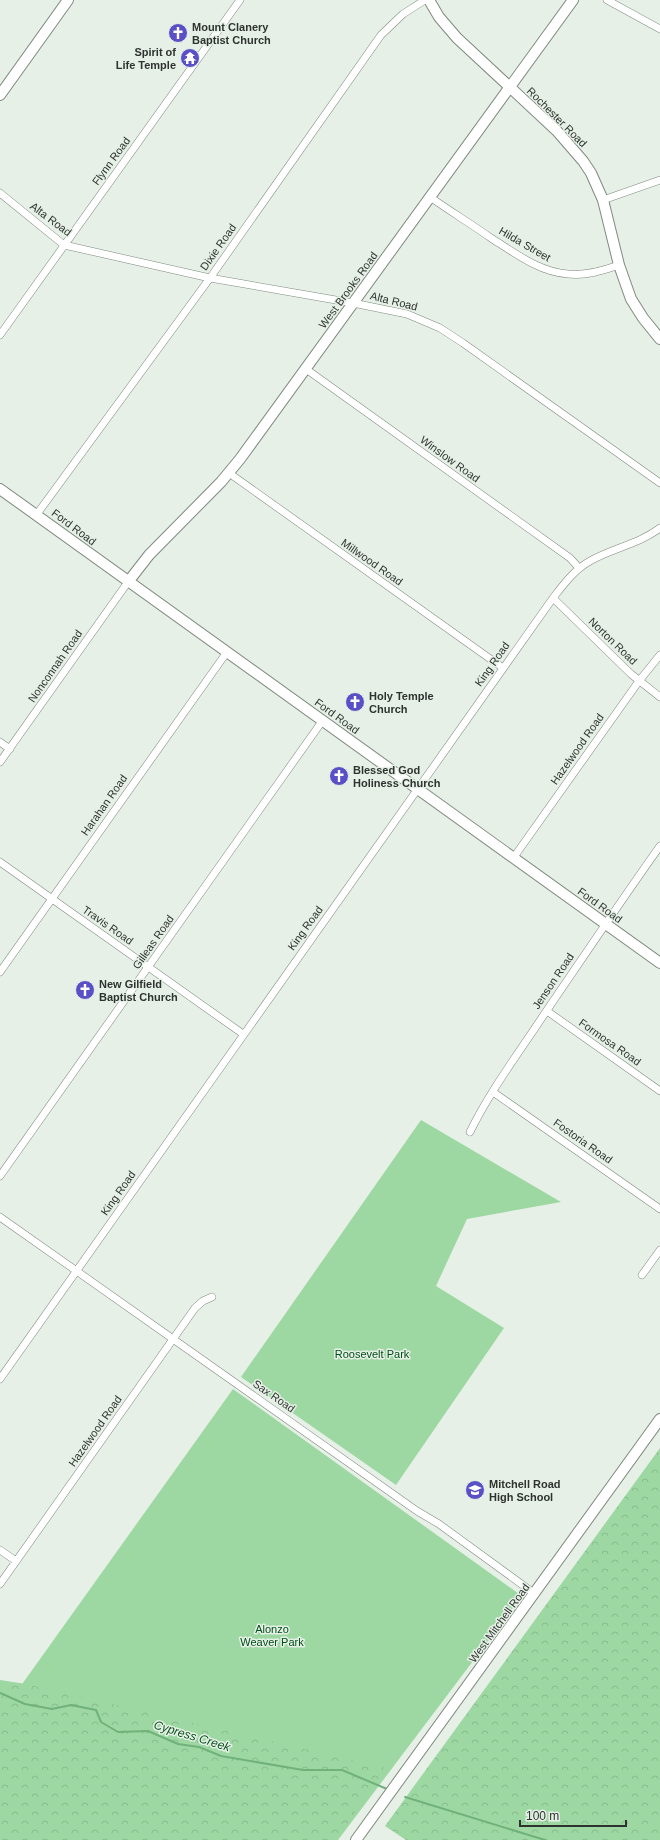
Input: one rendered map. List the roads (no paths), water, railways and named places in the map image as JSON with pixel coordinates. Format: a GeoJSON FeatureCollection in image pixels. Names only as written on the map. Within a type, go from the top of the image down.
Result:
{"type":"FeatureCollection","features":[{"type":"Feature","properties":{"kind":"street"},"geometry":{"type":"LineString","coordinates":[[0,95],[68,0]]}},
{"type":"Feature","properties":{"kind":"street","name":"Flynn Road"},"geometry":{"type":"LineString","coordinates":[[0,335],[240,0]]}},
{"type":"Feature","properties":{"kind":"street","name":"Dixie Road"},"geometry":{"type":"LineString","coordinates":[[36,514],[210,278],[381,35],[403,14],[425,0]]}},
{"type":"Feature","properties":{"kind":"street","name":"Rochester Road"},"geometry":{"type":"LineString","coordinates":[[429,0],[439,17],[457,38],[497,77],[510,87],[579,155],[591,173],[603,200],[619,265],[633,303],[649,327],[660,339]]}},
{"type":"Feature","properties":{"kind":"street","name":"West Brooks Road"},"geometry":{"type":"LineString","coordinates":[[128,582],[163,539],[229,473],[573,0]]}},
{"type":"Feature","properties":{"kind":"street"},"geometry":{"type":"LineString","coordinates":[[607,0],[660,29]]}},
{"type":"Feature","properties":{"kind":"street"},"geometry":{"type":"LineString","coordinates":[[603,200],[660,180]]}},
{"type":"Feature","properties":{"kind":"street","name":"Alta Road"},"geometry":{"type":"LineString","coordinates":[[0,193],[64,245],[210,278],[407,314],[429,322],[445,331],[660,483]]}},
{"type":"Feature","properties":{"kind":"street","name":"Hilda Street"},"geometry":{"type":"LineString","coordinates":[[430,197],[511,251],[541,268],[562,274],[573,275],[596,272],[619,265]]}},
{"type":"Feature","properties":{"kind":"street","name":"Winslow Road"},"geometry":{"type":"LineString","coordinates":[[306,369],[570,558],[579,568]]}},
{"type":"Feature","properties":{"kind":"street","name":"Millwood Road"},"geometry":{"type":"LineString","coordinates":[[229,473],[503,668]]}},
{"type":"Feature","properties":{"kind":"street","name":"Ford Road"},"geometry":{"type":"LineString","coordinates":[[0,488],[128,582],[323,720],[660,963]]}},
{"type":"Feature","properties":{"kind":"street","name":"King Road"},"geometry":{"type":"LineString","coordinates":[[0,1379],[553,598],[579,568],[600,556],[644,538],[660,528]]}},
{"type":"Feature","properties":{"kind":"street","name":"Nonconnah Road"},"geometry":{"type":"LineString","coordinates":[[0,762],[128,582]]}},
{"type":"Feature","properties":{"kind":"street","name":"Norton Road"},"geometry":{"type":"LineString","coordinates":[[553,598],[639,681],[660,698]]}},
{"type":"Feature","properties":{"kind":"street","name":"Harahan Road"},"geometry":{"type":"LineString","coordinates":[[0,972],[227,652]]}},
{"type":"Feature","properties":{"kind":"street","name":"Hazelwood Road"},"geometry":{"type":"LineString","coordinates":[[514,857],[639,681],[660,655]]}},
{"type":"Feature","properties":{"kind":"street","name":"Gilleas Road"},"geometry":{"type":"LineString","coordinates":[[0,1176],[323,720]]}},
{"type":"Feature","properties":{"kind":"street"},"geometry":{"type":"LineString","coordinates":[[0,742],[10,749]]}},
{"type":"Feature","properties":{"kind":"street","name":"Jenson Road"},"geometry":{"type":"LineString","coordinates":[[470,1132],[493,1092],[605,923],[660,846]]}},
{"type":"Feature","properties":{"kind":"street","name":"Travis Road"},"geometry":{"type":"LineString","coordinates":[[0,862],[243,1034]]}},
{"type":"Feature","properties":{"kind":"street","name":"Formosa Road"},"geometry":{"type":"LineString","coordinates":[[547,1011],[660,1090]]}},
{"type":"Feature","properties":{"kind":"street","name":"Fostoria Road"},"geometry":{"type":"LineString","coordinates":[[493,1092],[660,1209]]}},
{"type":"Feature","properties":{"kind":"street","name":"Sax Road"},"geometry":{"type":"LineString","coordinates":[[0,1217],[174,1338],[417,1511],[446,1529],[535,1594]]}},
{"type":"Feature","properties":{"kind":"street"},"geometry":{"type":"LineString","coordinates":[[642,1275],[660,1250]]}},
{"type":"Feature","properties":{"kind":"street","name":"Hazelwood Road"},"geometry":{"type":"LineString","coordinates":[[0,1584],[199,1304],[212,1297]]}},
{"type":"Feature","properties":{"kind":"street","name":"West Mitchell Road"},"geometry":{"type":"LineString","coordinates":[[356,1840],[660,1419]]}},
{"type":"Feature","properties":{"kind":"street"},"geometry":{"type":"LineString","coordinates":[[0,1550],[16,1561]]}},
{"type":"Feature","properties":{"kind":"waterway","name":"Cypress Creek"},"geometry":{"type":"LineString","coordinates":[[0,1693],[25,1704],[52,1709],[71,1705],[96,1710],[101,1722],[118,1732],[148,1731],[178,1744],[199,1747],[221,1756],[303,1770],[342,1770],[387,1789]]}},
{"type":"Feature","properties":{"kind":"waterway","name":"Cypress Creek"},"geometry":{"type":"LineString","coordinates":[[405,1797],[545,1840]]}},
{"type":"Feature","properties":{"kind":"place","name":"Mount Clanery Baptist Church"},"geometry":{"type":"Point","coordinates":[178,33]}},
{"type":"Feature","properties":{"kind":"place","name":"Spirit of Life Temple"},"geometry":{"type":"Point","coordinates":[190,58]}},
{"type":"Feature","properties":{"kind":"place","name":"Holy Temple Church"},"geometry":{"type":"Point","coordinates":[355,702]}},
{"type":"Feature","properties":{"kind":"place","name":"Blessed God Holiness Church"},"geometry":{"type":"Point","coordinates":[339,776]}},
{"type":"Feature","properties":{"kind":"place","name":"New Gilfield Baptist Church"},"geometry":{"type":"Point","coordinates":[85,990]}},
{"type":"Feature","properties":{"kind":"place","name":"Mitchell Road High School"},"geometry":{"type":"Point","coordinates":[475,1490]}},
{"type":"Feature","properties":{"kind":"park label","name":"Roosevelt Park"},"geometry":{"type":"Point","coordinates":[372,1354]}},
{"type":"Feature","properties":{"kind":"park label","name":"Alonzo Weaver Park"},"geometry":{"type":"Point","coordinates":[272,1635]}}]}
